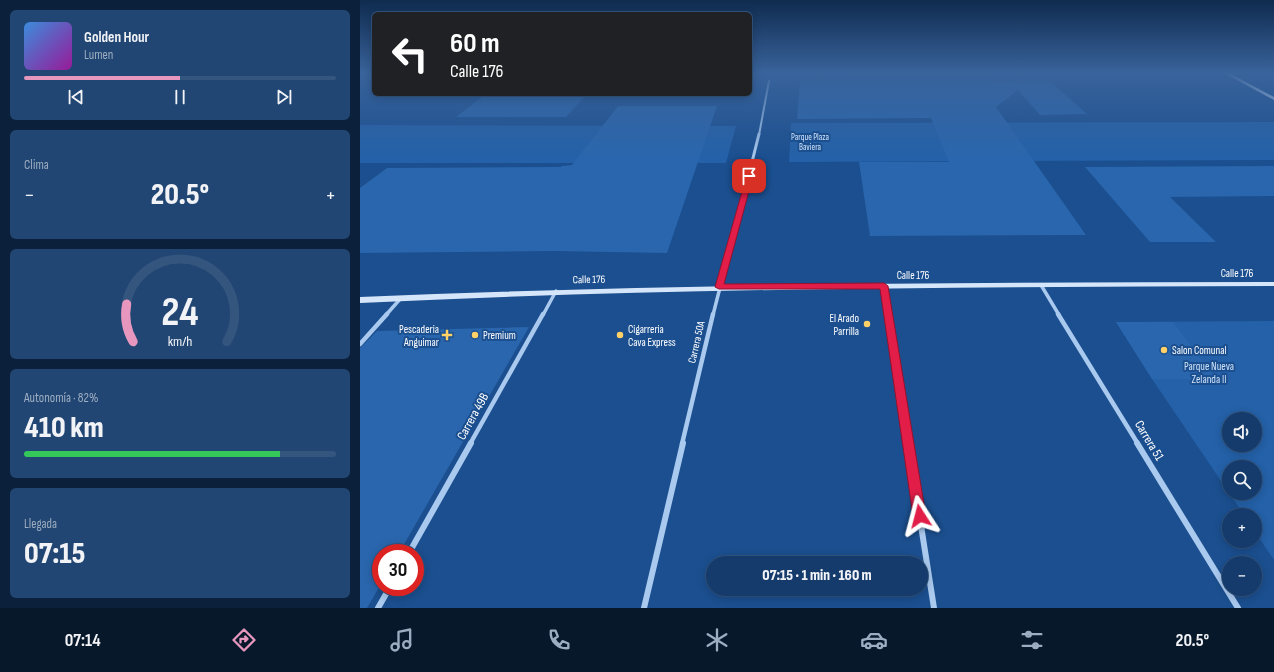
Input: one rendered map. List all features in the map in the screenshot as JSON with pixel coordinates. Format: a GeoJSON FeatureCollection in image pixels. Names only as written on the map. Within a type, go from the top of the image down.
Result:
{"type":"FeatureCollection","features":[{"type":"Feature","properties":{"kind":"street","name":"Carrera 50A"},"geometry":{"type":"LineString","coordinates":[[644,608],[719,287],[749,176],[764,101]]}},
{"type":"Feature","properties":{"kind":"street","name":"Calle 176"},"geometry":{"type":"LineString","coordinates":[[360,300],[557,291],[719,287],[1274,284]]}},
{"type":"Feature","properties":{"kind":"street","name":"Carrera 51"},"geometry":{"type":"LineString","coordinates":[[1041,285],[1238,608]]}},
{"type":"Feature","properties":{"kind":"street"},"geometry":{"type":"LineString","coordinates":[[884,286],[934,608]]}},
{"type":"Feature","properties":{"kind":"street","name":"Carrera 49B"},"geometry":{"type":"LineString","coordinates":[[414,544],[557,291]]}},
{"type":"Feature","properties":{"kind":"street"},"geometry":{"type":"LineString","coordinates":[[360,344],[402,298]]}},
{"type":"Feature","properties":{"kind":"street"},"geometry":{"type":"LineString","coordinates":[[378,608],[385,596]]}},
{"type":"Feature","properties":{"kind":"green space","name":"Parque Plaza Baviera"},"geometry":{"type":"Polygon","coordinates":[[[1274,122],[1274,160],[789,162],[791,123],[1274,122]]]}},
{"type":"Feature","properties":{"kind":"green space"},"geometry":{"type":"Polygon","coordinates":[[[360,125],[736,126],[726,163],[360,163],[360,125]]]}},
{"type":"Feature","properties":{"kind":"green space","name":"Parque Nueva Zelanda II"},"geometry":{"type":"Polygon","coordinates":[[[1274,321],[1274,560],[1262,542],[1262,508],[1239,508],[1234,500],[1262,500],[1262,460],[1222,460],[1222,483],[1152,379],[1116,322],[1274,321]]]}},
{"type":"Feature","properties":{"kind":"building"},"geometry":{"type":"Polygon","coordinates":[[[476,101],[580,101],[566,117],[456,117],[476,101]]]}},
{"type":"Feature","properties":{"kind":"building"},"geometry":{"type":"Polygon","coordinates":[[[798,101],[1003,101],[996,107],[1086,235],[870,236],[859,162],[949,162],[931,118],[797,119],[798,101]]]}},
{"type":"Feature","properties":{"kind":"building"},"geometry":{"type":"Polygon","coordinates":[[[1028,101],[1073,101],[1087,114],[1040,115],[1028,101]]]}},
{"type":"Feature","properties":{"kind":"building"},"geometry":{"type":"Polygon","coordinates":[[[618,106],[717,106],[667,253],[554,251],[360,253],[360,188],[387,168],[561,167],[572,165],[618,106]]]}},
{"type":"Feature","properties":{"kind":"building"},"geometry":{"type":"Polygon","coordinates":[[[1274,166],[1274,196],[1170,197],[1216,242],[1150,242],[1085,167],[1274,166]]]}},
{"type":"Feature","properties":{"kind":"building","name":"Salon Comunal"},"geometry":{"type":"Polygon","coordinates":[[[1116,322],[1173,322],[1216,379],[1152,379],[1116,322]]]}},
{"type":"Feature","properties":{"kind":"building"},"geometry":{"type":"Polygon","coordinates":[[[529,327],[404,544],[372,544],[372,596],[374,596],[367,608],[360,608],[360,348],[377,331],[529,327]]]}},
{"type":"Feature","properties":{"kind":"place","name":"El Arado Parrilla"},"geometry":{"type":"Point","coordinates":[867,324]}},
{"type":"Feature","properties":{"kind":"place","name":"Pescaderia Anguimar"},"geometry":{"type":"Point","coordinates":[447,335]}},
{"type":"Feature","properties":{"kind":"place","name":"Premium"},"geometry":{"type":"Point","coordinates":[475,335]}},
{"type":"Feature","properties":{"kind":"place","name":"Cigarreria Cava Express"},"geometry":{"type":"Point","coordinates":[620,335]}},
{"type":"Feature","properties":{"kind":"place","name":"Salon Comunal"},"geometry":{"type":"Point","coordinates":[1164,350]}},
{"type":"Feature","properties":{"kind":"route"},"geometry":{"type":"LineString","coordinates":[[749,176],[719,287],[884,286],[920,516]]}}]}
